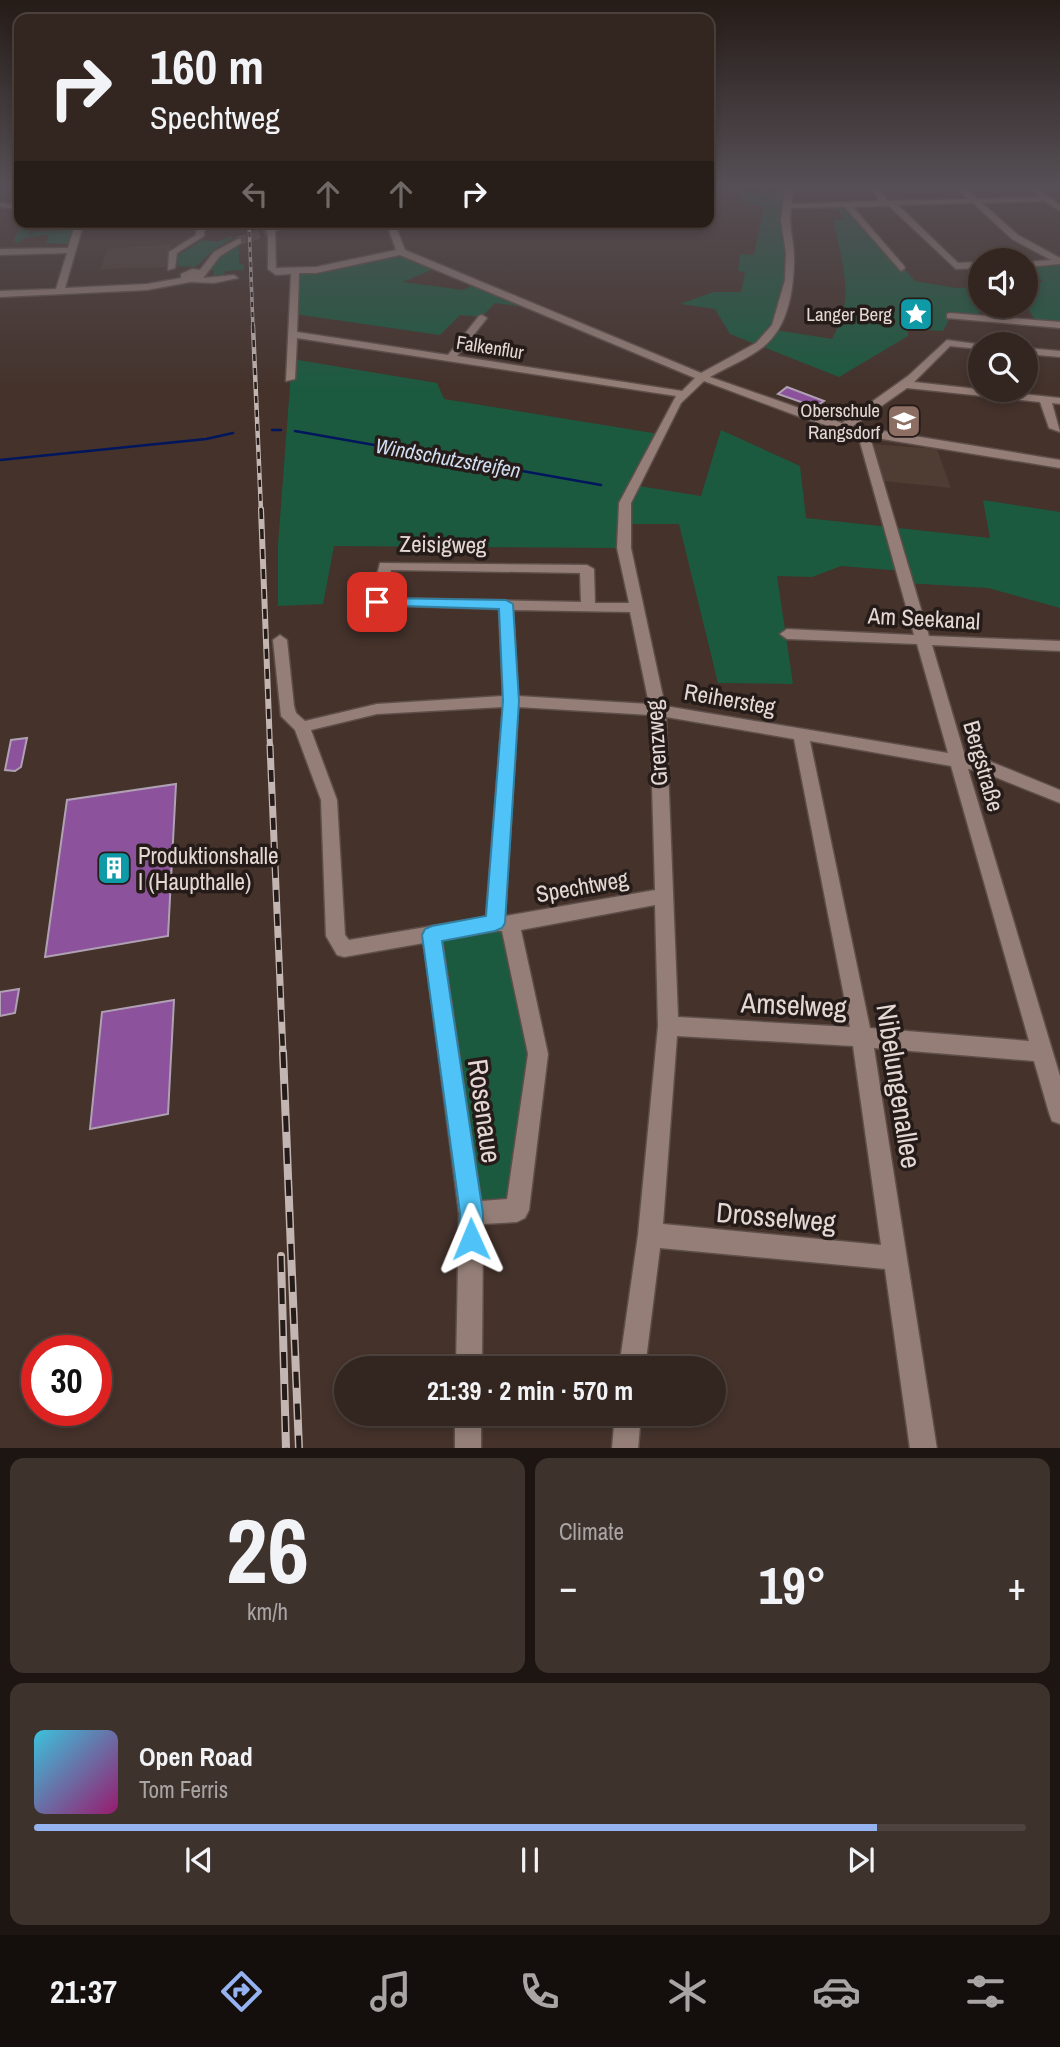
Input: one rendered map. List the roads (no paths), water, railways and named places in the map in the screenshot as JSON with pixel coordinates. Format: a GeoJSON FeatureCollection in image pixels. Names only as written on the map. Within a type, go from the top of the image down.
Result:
{"type":"FeatureCollection","features":[{"type":"Feature","properties":{"kind":"street"},"geometry":{"type":"LineString","coordinates":[[60,291],[72,253]]}},
{"type":"Feature","properties":{"kind":"street"},"geometry":{"type":"LineString","coordinates":[[173,253],[172,268],[231,278]]}},
{"type":"Feature","properties":{"kind":"street"},"geometry":{"type":"LineString","coordinates":[[0,293],[169,285],[195,274],[220,253]]}},
{"type":"Feature","properties":{"kind":"street"},"geometry":{"type":"LineString","coordinates":[[272,253],[272,269],[276,272],[295,273],[401,253],[702,377],[843,428],[1060,464]]}},
{"type":"Feature","properties":{"kind":"street","name":"Grenzweg"},"geometry":{"type":"LineString","coordinates":[[634,1356],[650,1235],[668,1026],[657,710],[624,548],[625,503],[682,394],[702,377],[760,345],[777,326],[789,280],[788,253]]}},
{"type":"Feature","properties":{"kind":"street"},"geometry":{"type":"LineString","coordinates":[[888,253],[901,268]]}},
{"type":"Feature","properties":{"kind":"street"},"geometry":{"type":"LineString","coordinates":[[941,253],[956,266],[968,266]]}},
{"type":"Feature","properties":{"kind":"street"},"geometry":{"type":"LineString","coordinates":[[1043,253],[1060,262]]}},
{"type":"Feature","properties":{"kind":"street"},"geometry":{"type":"LineString","coordinates":[[1038,263],[1060,262]]}},
{"type":"Feature","properties":{"kind":"street"},"geometry":{"type":"LineString","coordinates":[[290,379],[295,273]]}},
{"type":"Feature","properties":{"kind":"street"},"geometry":{"type":"LineString","coordinates":[[950,316],[1060,325]]}},
{"type":"Feature","properties":{"kind":"street"},"geometry":{"type":"LineString","coordinates":[[450,359],[482,318]]}},
{"type":"Feature","properties":{"kind":"street","name":"Falkenflur"},"geometry":{"type":"LineString","coordinates":[[292,334],[682,394]]}},
{"type":"Feature","properties":{"kind":"street"},"geometry":{"type":"LineString","coordinates":[[843,428],[939,355],[947,343],[968,345]]}},
{"type":"Feature","properties":{"kind":"street"},"geometry":{"type":"LineString","coordinates":[[1038,352],[1060,354]]}},
{"type":"Feature","properties":{"kind":"street"},"geometry":{"type":"LineString","coordinates":[[903,384],[1060,401]]}},
{"type":"Feature","properties":{"kind":"street"},"geometry":{"type":"LineString","coordinates":[[1045,400],[1055,428],[1060,429]]}},
{"type":"Feature","properties":{"kind":"street","name":"Bergstraße"},"geometry":{"type":"LineString","coordinates":[[863,433],[892,525],[922,641],[1060,1113]]}},
{"type":"Feature","properties":{"kind":"street","name":"Zeisigweg"},"geometry":{"type":"LineString","coordinates":[[588,607],[587,569],[384,566],[377,602],[506,604],[588,607],[635,608]]}},
{"type":"Feature","properties":{"kind":"street"},"geometry":{"type":"LineString","coordinates":[[503,923],[511,701],[506,604]]}},
{"type":"Feature","properties":{"kind":"street","name":"Am Seekanal"},"geometry":{"type":"LineString","coordinates":[[787,634],[1060,646]]}},
{"type":"Feature","properties":{"kind":"street"},"geometry":{"type":"LineString","coordinates":[[281,640],[286,706],[289,716],[302,727]]}},
{"type":"Feature","properties":{"kind":"street","name":"Reihersteg"},"geometry":{"type":"LineString","coordinates":[[302,727],[377,709],[511,701],[657,710],[957,759],[983,765],[1060,797]]}},
{"type":"Feature","properties":{"kind":"street","name":"Spechtweg"},"geometry":{"type":"LineString","coordinates":[[302,727],[329,800],[336,936],[344,949],[663,896]]}},
{"type":"Feature","properties":{"kind":"street","name":"Nibelungenallee"},"geometry":{"type":"LineString","coordinates":[[802,735],[862,1037],[924,1448]]}},
{"type":"Feature","properties":{"kind":"street","name":"Rosenaue"},"geometry":{"type":"LineString","coordinates":[[432,935],[471,1213],[517,1210],[538,1054],[503,923]]}},
{"type":"Feature","properties":{"kind":"street","name":"Amselweg"},"geometry":{"type":"LineString","coordinates":[[668,1026],[862,1037],[1042,1052]]}},
{"type":"Feature","properties":{"kind":"street"},"geometry":{"type":"LineString","coordinates":[[469,1356],[471,1213]]}},
{"type":"Feature","properties":{"kind":"street","name":"Drosselweg"},"geometry":{"type":"LineString","coordinates":[[650,1235],[896,1258]]}},
{"type":"Feature","properties":{"kind":"street"},"geometry":{"type":"LineString","coordinates":[[468,1426],[468,1448]]}},
{"type":"Feature","properties":{"kind":"street"},"geometry":{"type":"LineString","coordinates":[[625,1448],[627,1426]]}},
{"type":"Feature","properties":{"kind":"waterway","name":"Windschutzstreifen"},"geometry":{"type":"LineString","coordinates":[[272,430],[281,430]]}},
{"type":"Feature","properties":{"kind":"waterway","name":"Windschutzstreifen"},"geometry":{"type":"LineString","coordinates":[[295,431],[601,485]]}},
{"type":"Feature","properties":{"kind":"waterway","name":"Windschutzstreifen"},"geometry":{"type":"LineString","coordinates":[[0,460],[206,439],[233,433]]}},
{"type":"Feature","properties":{"kind":"railway"},"geometry":{"type":"LineString","coordinates":[[250,253],[253,328]]}},
{"type":"Feature","properties":{"kind":"railway"},"geometry":{"type":"LineString","coordinates":[[253,326],[261,511]]}},
{"type":"Feature","properties":{"kind":"railway"},"geometry":{"type":"LineString","coordinates":[[261,509],[270,748]]}},
{"type":"Feature","properties":{"kind":"railway"},"geometry":{"type":"LineString","coordinates":[[270,746],[283,1054]]}},
{"type":"Feature","properties":{"kind":"railway"},"geometry":{"type":"LineString","coordinates":[[283,1052],[299,1448]]}},
{"type":"Feature","properties":{"kind":"railway"},"geometry":{"type":"LineString","coordinates":[[281,1256],[286,1448]]}},
{"type":"Feature","properties":{"kind":"place","name":"Langer Berg"},"geometry":{"type":"Point","coordinates":[916,314]}},
{"type":"Feature","properties":{"kind":"place","name":"Oberschule Rangsdorf"},"geometry":{"type":"Point","coordinates":[904,421]}},
{"type":"Feature","properties":{"kind":"place","name":"Produktionshalle I (Haupthalle)"},"geometry":{"type":"Point","coordinates":[114,868]}}]}
